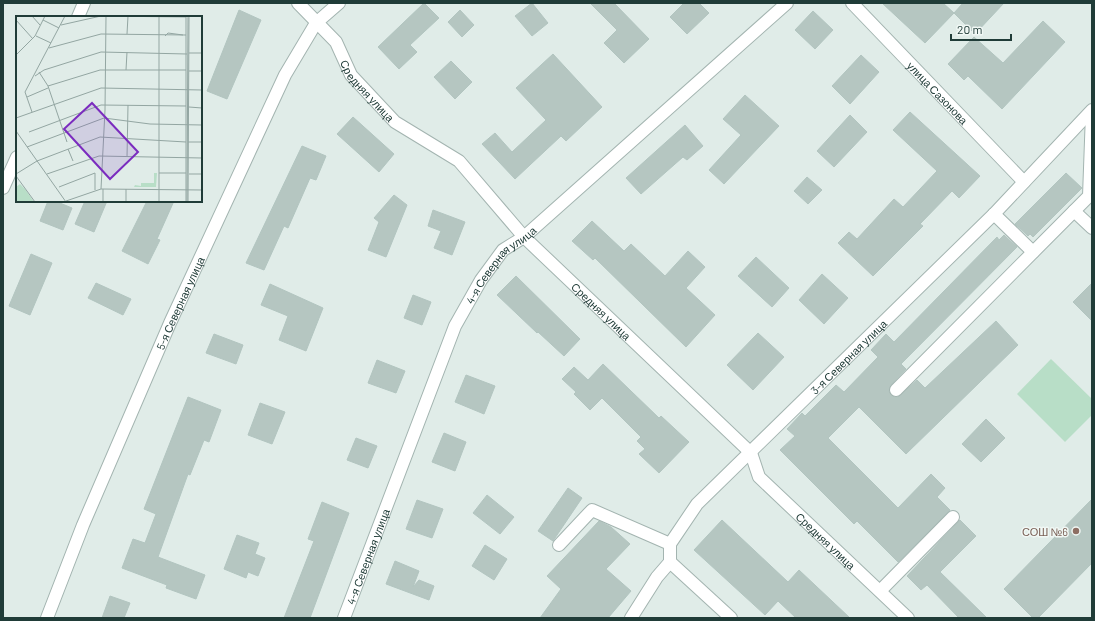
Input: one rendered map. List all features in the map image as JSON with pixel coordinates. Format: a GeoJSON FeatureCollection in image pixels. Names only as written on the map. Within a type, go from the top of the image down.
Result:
{"type":"FeatureCollection","features":[{"type":"Feature","properties":{"kind":"street"},"geometry":{"type":"LineString","coordinates":[[78,16],[84,3]]}},
{"type":"Feature","properties":{"kind":"street","name":"Средняя улица"},"geometry":{"type":"LineString","coordinates":[[298,3],[336,42],[351,75],[396,122],[459,161],[524,237],[750,453],[759,477],[908,618]]}},
{"type":"Feature","properties":{"kind":"street","name":"5-я Северная улица"},"geometry":{"type":"LineString","coordinates":[[47,618],[83,525],[170,323],[285,75],[316,23],[339,3]]}},
{"type":"Feature","properties":{"kind":"street","name":"4-я Северная улица"},"geometry":{"type":"LineString","coordinates":[[344,618],[455,326],[481,280],[503,250],[524,237],[787,3]]}},
{"type":"Feature","properties":{"kind":"street","name":"улица Сазонова"},"geometry":{"type":"LineString","coordinates":[[852,3],[1024,182]]}},
{"type":"Feature","properties":{"kind":"street"},"geometry":{"type":"LineString","coordinates":[[896,390],[1089,196],[1092,112]]}},
{"type":"Feature","properties":{"kind":"street","name":"3-я Северная улица"},"geometry":{"type":"LineString","coordinates":[[670,544],[697,504],[994,214],[1092,112]]}},
{"type":"Feature","properties":{"kind":"street"},"geometry":{"type":"LineString","coordinates":[[3,188],[16,159]]}},
{"type":"Feature","properties":{"kind":"street"},"geometry":{"type":"LineString","coordinates":[[1074,211],[1092,228]]}},
{"type":"Feature","properties":{"kind":"street"},"geometry":{"type":"LineString","coordinates":[[994,214],[1033,252]]}},
{"type":"Feature","properties":{"kind":"street"},"geometry":{"type":"LineString","coordinates":[[559,545],[592,510],[670,544],[670,562],[649,589],[631,618]]}},
{"type":"Feature","properties":{"kind":"street"},"geometry":{"type":"LineString","coordinates":[[880,591],[953,517]]}},
{"type":"Feature","properties":{"kind":"street"},"geometry":{"type":"LineString","coordinates":[[670,562],[731,618]]}},
{"type":"Feature","properties":{"kind":"green space"},"geometry":{"type":"Polygon","coordinates":[[[1051,359],[1092,399],[1092,415],[1065,442],[1017,394],[1051,359]]]}},
{"type":"Feature","properties":{"kind":"building"},"geometry":{"type":"Polygon","coordinates":[[[424,3],[439,18],[410,45],[417,52],[399,69],[378,47],[424,3]]]}},
{"type":"Feature","properties":{"kind":"building"},"geometry":{"type":"Polygon","coordinates":[[[532,3],[548,23],[532,36],[515,16],[532,3]]]}},
{"type":"Feature","properties":{"kind":"building"},"geometry":{"type":"Polygon","coordinates":[[[590,3],[614,3],[649,39],[624,63],[604,43],[617,30],[590,3]]]}},
{"type":"Feature","properties":{"kind":"building"},"geometry":{"type":"Polygon","coordinates":[[[684,3],[699,3],[709,13],[687,34],[670,17],[684,3]]]}},
{"type":"Feature","properties":{"kind":"building"},"geometry":{"type":"Polygon","coordinates":[[[882,3],[943,3],[954,13],[925,43],[882,3]]]}},
{"type":"Feature","properties":{"kind":"building"},"geometry":{"type":"Polygon","coordinates":[[[963,3],[1004,3],[975,34],[954,13],[963,3]]]}},
{"type":"Feature","properties":{"kind":"building"},"geometry":{"type":"Polygon","coordinates":[[[239,10],[261,20],[227,99],[207,91],[239,10]]]}},
{"type":"Feature","properties":{"kind":"building"},"geometry":{"type":"Polygon","coordinates":[[[460,10],[474,25],[462,37],[448,22],[460,10]]]}},
{"type":"Feature","properties":{"kind":"building"},"geometry":{"type":"Polygon","coordinates":[[[813,11],[833,30],[815,49],[795,30],[813,11]]]}},
{"type":"Feature","properties":{"kind":"building"},"geometry":{"type":"Polygon","coordinates":[[[1043,21],[1065,42],[1002,109],[968,76],[964,80],[948,64],[974,37],[1003,63],[1043,21]]]}},
{"type":"Feature","properties":{"kind":"building"},"geometry":{"type":"Polygon","coordinates":[[[553,54],[602,107],[566,141],[561,136],[515,179],[482,144],[495,133],[512,152],[546,120],[516,88],[553,54]]]}},
{"type":"Feature","properties":{"kind":"building"},"geometry":{"type":"Polygon","coordinates":[[[861,55],[879,72],[850,104],[832,86],[861,55]]]}},
{"type":"Feature","properties":{"kind":"building"},"geometry":{"type":"Polygon","coordinates":[[[451,61],[472,82],[455,99],[434,77],[451,61]]]}},
{"type":"Feature","properties":{"kind":"building"},"geometry":{"type":"Polygon","coordinates":[[[745,95],[779,126],[724,184],[709,170],[741,135],[723,119],[745,95]]]}},
{"type":"Feature","properties":{"kind":"building"},"geometry":{"type":"Polygon","coordinates":[[[910,112],[980,176],[959,198],[952,191],[920,224],[923,226],[873,276],[838,243],[849,232],[857,239],[894,199],[903,207],[937,171],[893,130],[910,112]]]}},
{"type":"Feature","properties":{"kind":"building"},"geometry":{"type":"Polygon","coordinates":[[[850,115],[867,132],[834,167],[817,151],[850,115]]]}},
{"type":"Feature","properties":{"kind":"building"},"geometry":{"type":"Polygon","coordinates":[[[353,117],[394,154],[379,172],[337,134],[353,117]]]}},
{"type":"Feature","properties":{"kind":"building"},"geometry":{"type":"Polygon","coordinates":[[[685,125],[703,146],[687,160],[683,157],[641,194],[626,178],[685,125]]]}},
{"type":"Feature","properties":{"kind":"building"},"geometry":{"type":"Polygon","coordinates":[[[302,146],[326,156],[316,180],[310,178],[288,228],[284,226],[264,270],[246,263],[302,146]]]}},
{"type":"Feature","properties":{"kind":"building"},"geometry":{"type":"Polygon","coordinates":[[[1066,173],[1082,188],[1033,237],[1030,234],[1028,236],[1015,224],[1066,173]]]}},
{"type":"Feature","properties":{"kind":"building"},"geometry":{"type":"Polygon","coordinates":[[[807,177],[822,190],[808,204],[794,191],[807,177]]]}},
{"type":"Feature","properties":{"kind":"building"},"geometry":{"type":"Polygon","coordinates":[[[394,195],[407,205],[386,257],[368,250],[379,222],[374,218],[394,195]]]}},
{"type":"Feature","properties":{"kind":"building"},"geometry":{"type":"Polygon","coordinates":[[[48,202],[57,202],[72,208],[63,230],[40,221],[48,202]]]}},
{"type":"Feature","properties":{"kind":"building"},"geometry":{"type":"Polygon","coordinates":[[[85,202],[107,202],[94,232],[75,224],[85,202]]]}},
{"type":"Feature","properties":{"kind":"building"},"geometry":{"type":"Polygon","coordinates":[[[146,202],[174,202],[157,239],[160,240],[148,264],[122,251],[146,202]]]}},
{"type":"Feature","properties":{"kind":"building"},"geometry":{"type":"Polygon","coordinates":[[[433,210],[465,222],[452,255],[434,248],[441,231],[428,226],[433,210]]]}},
{"type":"Feature","properties":{"kind":"building"},"geometry":{"type":"Polygon","coordinates":[[[592,221],[624,251],[631,244],[665,276],[688,251],[705,267],[686,288],[715,315],[686,347],[595,258],[593,260],[572,241],[592,221]]]}},
{"type":"Feature","properties":{"kind":"building"},"geometry":{"type":"Polygon","coordinates":[[[1004,235],[1017,247],[901,364],[906,369],[891,385],[889,392],[894,397],[898,397],[917,380],[925,388],[996,321],[1018,345],[906,454],[859,407],[828,438],[898,508],[931,474],[945,488],[937,497],[950,510],[898,562],[857,521],[854,524],[780,450],[795,436],[787,429],[802,413],[805,416],[836,385],[844,392],[878,357],[871,350],[886,334],[894,342],[997,237],[999,240],[1004,235]]]}},
{"type":"Feature","properties":{"kind":"building"},"geometry":{"type":"Polygon","coordinates":[[[31,254],[52,263],[30,315],[9,306],[31,254]]]}},
{"type":"Feature","properties":{"kind":"building"},"geometry":{"type":"Polygon","coordinates":[[[756,257],[789,288],[772,307],[738,276],[756,257]]]}},
{"type":"Feature","properties":{"kind":"building"},"geometry":{"type":"Polygon","coordinates":[[[822,274],[848,298],[824,324],[799,300],[822,274]]]}},
{"type":"Feature","properties":{"kind":"building"},"geometry":{"type":"Polygon","coordinates":[[[516,276],[580,339],[564,356],[497,295],[516,276]]]}},
{"type":"Feature","properties":{"kind":"building"},"geometry":{"type":"Polygon","coordinates":[[[96,283],[131,299],[123,315],[88,298],[96,283]]]}},
{"type":"Feature","properties":{"kind":"building"},"geometry":{"type":"Polygon","coordinates":[[[1092,283],[1092,321],[1073,302],[1092,283]]]}},
{"type":"Feature","properties":{"kind":"building"},"geometry":{"type":"Polygon","coordinates":[[[270,284],[323,308],[306,351],[279,340],[288,316],[261,305],[270,284]]]}},
{"type":"Feature","properties":{"kind":"building"},"geometry":{"type":"Polygon","coordinates":[[[413,295],[431,302],[422,325],[404,318],[413,295]]]}},
{"type":"Feature","properties":{"kind":"building"},"geometry":{"type":"Polygon","coordinates":[[[758,333],[784,357],[753,390],[727,365],[758,333]]]}},
{"type":"Feature","properties":{"kind":"building"},"geometry":{"type":"Polygon","coordinates":[[[214,334],[243,345],[236,364],[206,353],[214,334]]]}},
{"type":"Feature","properties":{"kind":"building"},"geometry":{"type":"Polygon","coordinates":[[[377,360],[405,371],[396,393],[368,383],[377,360]]]}},
{"type":"Feature","properties":{"kind":"building"},"geometry":{"type":"Polygon","coordinates":[[[603,364],[659,418],[661,416],[689,442],[659,473],[639,454],[645,449],[637,441],[641,437],[602,398],[590,410],[574,394],[576,392],[562,379],[574,367],[588,380],[603,364]]]}},
{"type":"Feature","properties":{"kind":"building"},"geometry":{"type":"Polygon","coordinates":[[[466,375],[495,386],[484,414],[455,402],[466,375]]]}},
{"type":"Feature","properties":{"kind":"building"},"geometry":{"type":"Polygon","coordinates":[[[188,397],[221,410],[209,442],[204,440],[190,475],[188,474],[158,557],[205,575],[196,599],[166,588],[167,585],[122,568],[133,539],[145,543],[156,514],[144,509],[188,397]]]}},
{"type":"Feature","properties":{"kind":"building"},"geometry":{"type":"Polygon","coordinates":[[[260,403],[285,412],[272,444],[248,435],[260,403]]]}},
{"type":"Feature","properties":{"kind":"building"},"geometry":{"type":"Polygon","coordinates":[[[986,419],[1005,438],[981,462],[962,444],[986,419]]]}},
{"type":"Feature","properties":{"kind":"building"},"geometry":{"type":"Polygon","coordinates":[[[444,433],[466,442],[455,471],[432,462],[444,433]]]}},
{"type":"Feature","properties":{"kind":"building"},"geometry":{"type":"Polygon","coordinates":[[[356,438],[377,446],[368,468],[347,460],[356,438]]]}},
{"type":"Feature","properties":{"kind":"building"},"geometry":{"type":"Polygon","coordinates":[[[568,488],[582,498],[553,541],[538,531],[568,488]]]}},
{"type":"Feature","properties":{"kind":"building"},"geometry":{"type":"Polygon","coordinates":[[[487,495],[514,517],[500,534],[473,513],[487,495]]]}},
{"type":"Feature","properties":{"kind":"building","name":"СОШ №6"},"geometry":{"type":"Polygon","coordinates":[[[1092,499],[1092,563],[1038,618],[1033,618],[1004,589],[1092,499]]]}},
{"type":"Feature","properties":{"kind":"building"},"geometry":{"type":"Polygon","coordinates":[[[417,500],[443,509],[432,538],[406,529],[417,500]]]}},
{"type":"Feature","properties":{"kind":"building"},"geometry":{"type":"Polygon","coordinates":[[[322,502],[349,513],[310,618],[284,618],[314,541],[308,539],[322,502]]]}},
{"type":"Feature","properties":{"kind":"building"},"geometry":{"type":"Polygon","coordinates":[[[722,520],[788,582],[799,570],[850,618],[796,618],[778,601],[765,615],[694,550],[722,520]]]}},
{"type":"Feature","properties":{"kind":"building"},"geometry":{"type":"Polygon","coordinates":[[[960,520],[976,536],[940,572],[987,618],[959,618],[927,585],[921,590],[907,576],[960,520]]]}},
{"type":"Feature","properties":{"kind":"building"},"geometry":{"type":"Polygon","coordinates":[[[599,521],[611,527],[630,544],[606,569],[631,591],[608,618],[540,618],[561,589],[547,576],[599,521]]]}},
{"type":"Feature","properties":{"kind":"building"},"geometry":{"type":"Polygon","coordinates":[[[237,535],[259,543],[255,554],[265,558],[258,576],[248,572],[246,578],[224,569],[237,535]]]}},
{"type":"Feature","properties":{"kind":"building"},"geometry":{"type":"Polygon","coordinates":[[[485,545],[507,559],[494,580],[472,566],[485,545]]]}},
{"type":"Feature","properties":{"kind":"building"},"geometry":{"type":"Polygon","coordinates":[[[395,561],[419,571],[413,587],[419,580],[434,586],[429,600],[386,584],[395,561]]]}},
{"type":"Feature","properties":{"kind":"building"},"geometry":{"type":"Polygon","coordinates":[[[110,596],[130,603],[124,618],[102,618],[110,596]]]}},
{"type":"Feature","properties":{"kind":"place","name":"СОШ №6"},"geometry":{"type":"Point","coordinates":[1076,531]}}]}
